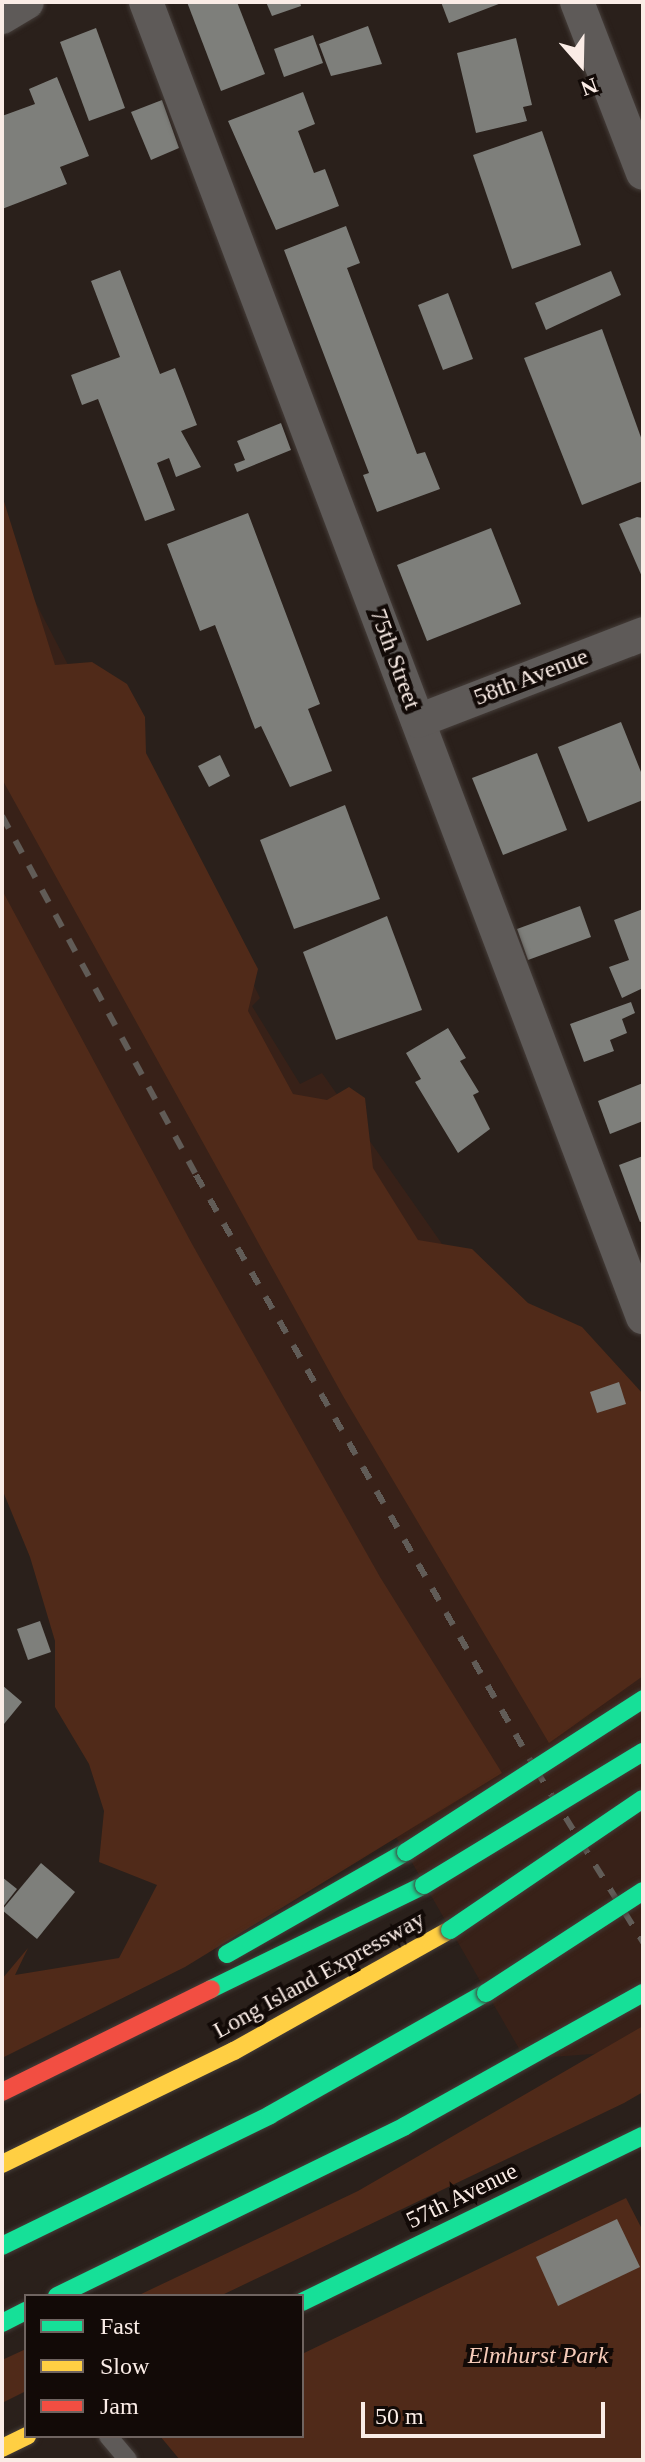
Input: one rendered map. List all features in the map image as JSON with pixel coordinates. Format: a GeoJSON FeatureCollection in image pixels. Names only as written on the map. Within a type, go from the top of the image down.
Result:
{"type":"FeatureCollection","features":[{"type":"Feature","properties":{"kind":"main road"},"geometry":{"type":"LineString","coordinates":[[205,1966],[406,1852],[643,1699]]}},
{"type":"Feature","properties":{"kind":"main road"},"geometry":{"type":"LineString","coordinates":[[2,2092],[424,1885],[643,1752]]}},
{"type":"Feature","properties":{"kind":"main road","name":"Long Island Expressway"},"geometry":{"type":"LineString","coordinates":[[2,2164],[234,2051],[450,1930],[643,1799]]}},
{"type":"Feature","properties":{"kind":"main road"},"geometry":{"type":"LineString","coordinates":[[2,2246],[270,2115],[486,1993],[643,1891]]}},
{"type":"Feature","properties":{"kind":"main road"},"geometry":{"type":"LineString","coordinates":[[525,2059],[643,1977]]}},
{"type":"Feature","properties":{"kind":"main road"},"geometry":{"type":"LineString","coordinates":[[61,2294],[405,2126],[643,1993]]}},
{"type":"Feature","properties":{"kind":"main road"},"geometry":{"type":"LineString","coordinates":[[2,2075],[151,1996]]}},
{"type":"Feature","properties":{"kind":"main road","name":"57th Avenue"},"geometry":{"type":"LineString","coordinates":[[304,2301],[643,2136]]}},
{"type":"Feature","properties":{"kind":"main road"},"geometry":{"type":"LineString","coordinates":[[2,2323],[24,2312]]}},
{"type":"Feature","properties":{"kind":"main road"},"geometry":{"type":"LineString","coordinates":[[2,2448],[24,2437]]}},
{"type":"Feature","properties":{"kind":"street"},"geometry":{"type":"LineString","coordinates":[[2,17],[27,2]]}},
{"type":"Feature","properties":{"kind":"street","name":"75th Street"},"geometry":{"type":"LineString","coordinates":[[146,2],[643,1317]]}},
{"type":"Feature","properties":{"kind":"street"},"geometry":{"type":"LineString","coordinates":[[577,2],[641,161]]}},
{"type":"Feature","properties":{"kind":"street","name":"58th Avenue"},"geometry":{"type":"LineString","coordinates":[[418,721],[643,634]]}},
{"type":"Feature","properties":{"kind":"lane"},"geometry":{"type":"LineString","coordinates":[[110,2438],[128,2460]]}},
{"type":"Feature","properties":{"kind":"shaded area"},"geometry":{"type":"Polygon","coordinates":[[[2,538],[127,778],[152,778],[260,998],[252,1006],[300,1084],[322,1073],[532,1372],[643,1481],[643,2086],[606,2053],[525,2059],[406,1852],[2,1263],[2,538]]]}},
{"type":"Feature","properties":{"kind":"green space"},"geometry":{"type":"Polygon","coordinates":[[[2,495],[55,665],[92,662],[127,684],[145,717],[146,753],[258,969],[248,1011],[293,1094],[327,1100],[349,1087],[365,1098],[373,1168],[418,1240],[472,1249],[528,1303],[582,1327],[643,1394],[643,1676],[549,1743],[343,1396],[2,779],[2,495]]]}},
{"type":"Feature","properties":{"kind":"green space"},"geometry":{"type":"Polygon","coordinates":[[[2,890],[192,1244],[380,1577],[502,1773],[185,1967],[2,2058],[2,1979],[28,1948],[15,1975],[119,1958],[157,1885],[99,1862],[104,1811],[89,1764],[55,1707],[55,1641],[30,1557],[2,1489],[2,890]]]}},
{"type":"Feature","properties":{"kind":"green space"},"geometry":{"type":"Polygon","coordinates":[[[643,2026],[643,2092],[624,2103],[224,2294],[141,2294],[358,2191],[643,2026]]]}},
{"type":"Feature","properties":{"kind":"green space","name":"Elmhurst Park"},"geometry":{"type":"Polygon","coordinates":[[[626,2198],[643,2231],[643,2460],[180,2460],[162,2438],[304,2438],[304,2353],[626,2198]]]}},
{"type":"Feature","properties":{"kind":"green space"},"geometry":{"type":"Polygon","coordinates":[[[24,2350],[24,2392],[2,2403],[2,2360],[24,2350]]]}},
{"type":"Feature","properties":{"kind":"building"},"geometry":{"type":"Polygon","coordinates":[[[187,2],[237,2],[265,74],[221,91],[187,2]]]}},
{"type":"Feature","properties":{"kind":"building"},"geometry":{"type":"Polygon","coordinates":[[[266,2],[300,2],[301,6],[272,16],[266,2]]]}},
{"type":"Feature","properties":{"kind":"building"},"geometry":{"type":"Polygon","coordinates":[[[441,2],[504,2],[449,23],[441,2]]]}},
{"type":"Feature","properties":{"kind":"building"},"geometry":{"type":"Polygon","coordinates":[[[368,26],[382,64],[331,76],[319,44],[368,26]]]}},
{"type":"Feature","properties":{"kind":"building"},"geometry":{"type":"Polygon","coordinates":[[[96,28],[125,108],[89,121],[60,42],[96,28]]]}},
{"type":"Feature","properties":{"kind":"building"},"geometry":{"type":"Polygon","coordinates":[[[313,35],[323,63],[284,77],[274,49],[313,35]]]}},
{"type":"Feature","properties":{"kind":"building"},"geometry":{"type":"Polygon","coordinates":[[[516,38],[532,105],[523,107],[527,121],[476,133],[457,53],[516,38]]]}},
{"type":"Feature","properties":{"kind":"building"},"geometry":{"type":"Polygon","coordinates":[[[57,77],[89,156],[60,167],[67,184],[2,209],[2,116],[35,104],[29,89],[57,77]]]}},
{"type":"Feature","properties":{"kind":"building"},"geometry":{"type":"Polygon","coordinates":[[[303,92],[315,124],[298,131],[314,173],[325,169],[339,206],[276,230],[228,121],[303,92]]]}},
{"type":"Feature","properties":{"kind":"building"},"geometry":{"type":"Polygon","coordinates":[[[162,100],[179,148],[151,160],[131,112],[162,100]]]}},
{"type":"Feature","properties":{"kind":"building"},"geometry":{"type":"Polygon","coordinates":[[[542,131],[581,245],[512,269],[473,155],[542,131]]]}},
{"type":"Feature","properties":{"kind":"building"},"geometry":{"type":"Polygon","coordinates":[[[346,226],[360,263],[347,268],[417,454],[425,452],[440,489],[377,512],[363,475],[369,473],[284,250],[346,226]]]}},
{"type":"Feature","properties":{"kind":"building"},"geometry":{"type":"Polygon","coordinates":[[[120,270],[160,374],[175,368],[197,425],[181,431],[201,467],[176,477],[169,458],[157,463],[175,510],[145,521],[98,399],[82,405],[71,375],[120,357],[91,281],[120,270]]]}},
{"type":"Feature","properties":{"kind":"building"},"geometry":{"type":"Polygon","coordinates":[[[611,271],[621,295],[546,330],[535,303],[611,271]]]}},
{"type":"Feature","properties":{"kind":"building"},"geometry":{"type":"Polygon","coordinates":[[[448,293],[473,359],[443,370],[418,305],[448,293]]]}},
{"type":"Feature","properties":{"kind":"building"},"geometry":{"type":"Polygon","coordinates":[[[602,329],[643,443],[643,481],[582,505],[524,358],[602,329]]]}},
{"type":"Feature","properties":{"kind":"building"},"geometry":{"type":"Polygon","coordinates":[[[281,423],[291,450],[237,472],[234,464],[245,460],[237,441],[281,423]]]}},
{"type":"Feature","properties":{"kind":"building"},"geometry":{"type":"Polygon","coordinates":[[[248,513],[320,704],[308,709],[332,771],[290,787],[261,726],[255,729],[215,625],[200,631],[167,544],[248,513]]]}},
{"type":"Feature","properties":{"kind":"building"},"geometry":{"type":"Polygon","coordinates":[[[637,517],[643,518],[643,579],[619,524],[637,517]]]}},
{"type":"Feature","properties":{"kind":"building"},"geometry":{"type":"Polygon","coordinates":[[[491,528],[521,604],[427,641],[397,565],[491,528]]]}},
{"type":"Feature","properties":{"kind":"building"},"geometry":{"type":"Polygon","coordinates":[[[621,722],[643,777],[643,800],[588,822],[558,747],[621,722]]]}},
{"type":"Feature","properties":{"kind":"building"},"geometry":{"type":"Polygon","coordinates":[[[537,753],[567,830],[503,855],[472,778],[537,753]]]}},
{"type":"Feature","properties":{"kind":"building"},"geometry":{"type":"Polygon","coordinates":[[[220,755],[230,776],[209,787],[198,766],[220,755]]]}},
{"type":"Feature","properties":{"kind":"building"},"geometry":{"type":"Polygon","coordinates":[[[345,805],[380,899],[294,929],[260,840],[345,805]]]}},
{"type":"Feature","properties":{"kind":"building"},"geometry":{"type":"Polygon","coordinates":[[[580,906],[591,937],[528,960],[517,929],[580,906]]]}},
{"type":"Feature","properties":{"kind":"building"},"geometry":{"type":"Polygon","coordinates":[[[643,909],[643,988],[622,998],[609,967],[629,960],[614,920],[643,909]]]}},
{"type":"Feature","properties":{"kind":"building"},"geometry":{"type":"Polygon","coordinates":[[[387,916],[422,1010],[336,1040],[303,952],[387,916]]]}},
{"type":"Feature","properties":{"kind":"building"},"geometry":{"type":"Polygon","coordinates":[[[631,1002],[635,1013],[622,1019],[627,1033],[610,1040],[614,1051],[584,1062],[570,1024],[631,1002]]]}},
{"type":"Feature","properties":{"kind":"building"},"geometry":{"type":"Polygon","coordinates":[[[448,1028],[466,1058],[460,1061],[479,1092],[473,1095],[490,1129],[458,1153],[415,1082],[421,1079],[406,1053],[448,1028]]]}},
{"type":"Feature","properties":{"kind":"building"},"geometry":{"type":"Polygon","coordinates":[[[643,1083],[643,1121],[610,1134],[598,1101],[643,1083]]]}},
{"type":"Feature","properties":{"kind":"building"},"geometry":{"type":"Polygon","coordinates":[[[643,1156],[643,1221],[640,1222],[619,1165],[643,1156]]]}},
{"type":"Feature","properties":{"kind":"building"},"geometry":{"type":"Polygon","coordinates":[[[619,1382],[626,1404],[597,1413],[590,1392],[619,1382]]]}},
{"type":"Feature","properties":{"kind":"building"},"geometry":{"type":"Polygon","coordinates":[[[40,1621],[51,1652],[28,1660],[17,1629],[40,1621]]]}},
{"type":"Feature","properties":{"kind":"building"},"geometry":{"type":"Polygon","coordinates":[[[2,1685],[22,1702],[4,1724],[2,1722],[2,1685]]]}},
{"type":"Feature","properties":{"kind":"building"},"geometry":{"type":"Polygon","coordinates":[[[41,1863],[75,1892],[37,1939],[2,1910],[41,1863]]]}},
{"type":"Feature","properties":{"kind":"building"},"geometry":{"type":"Polygon","coordinates":[[[2,1877],[17,1889],[2,1908],[2,1877]]]}},
{"type":"Feature","properties":{"kind":"building"},"geometry":{"type":"Polygon","coordinates":[[[617,2219],[640,2267],[558,2306],[536,2257],[617,2219]]]}},
{"type":"Feature","properties":{"kind":"railway"},"geometry":{"type":"LineString","coordinates":[[2,816],[196,1175],[536,1770],[643,1942]]}},
{"type":"Feature","properties":{"kind":"traffic: fast"},"geometry":{"type":"LineString","coordinates":[[406,1852],[643,1699]]}},
{"type":"Feature","properties":{"kind":"traffic: fast"},"geometry":{"type":"LineString","coordinates":[[424,1885],[643,1752]]}},
{"type":"Feature","properties":{"kind":"traffic: fast"},"geometry":{"type":"LineString","coordinates":[[450,1930],[643,1799]]}},
{"type":"Feature","properties":{"kind":"traffic: fast"},"geometry":{"type":"LineString","coordinates":[[227,1954],[406,1852]]}},
{"type":"Feature","properties":{"kind":"traffic: fast"},"geometry":{"type":"LineString","coordinates":[[211,1989],[424,1885]]}},
{"type":"Feature","properties":{"kind":"traffic: fast"},"geometry":{"type":"LineString","coordinates":[[486,1993],[643,1891]]}},
{"type":"Feature","properties":{"kind":"traffic: fast"},"geometry":{"type":"LineString","coordinates":[[2,2246],[270,2115],[486,1993]]}},
{"type":"Feature","properties":{"kind":"traffic: fast"},"geometry":{"type":"LineString","coordinates":[[61,2294],[405,2126],[643,1993]]}},
{"type":"Feature","properties":{"kind":"traffic: fast"},"geometry":{"type":"LineString","coordinates":[[304,2301],[643,2136]]}},
{"type":"Feature","properties":{"kind":"traffic: fast"},"geometry":{"type":"LineString","coordinates":[[2,2323],[24,2312]]}},
{"type":"Feature","properties":{"kind":"traffic: slow"},"geometry":{"type":"LineString","coordinates":[[2,2164],[234,2051],[450,1930]]}},
{"type":"Feature","properties":{"kind":"traffic: slow"},"geometry":{"type":"LineString","coordinates":[[2,2448],[24,2437]]}},
{"type":"Feature","properties":{"kind":"traffic: jam"},"geometry":{"type":"LineString","coordinates":[[2,2092],[211,1989]]}}]}
